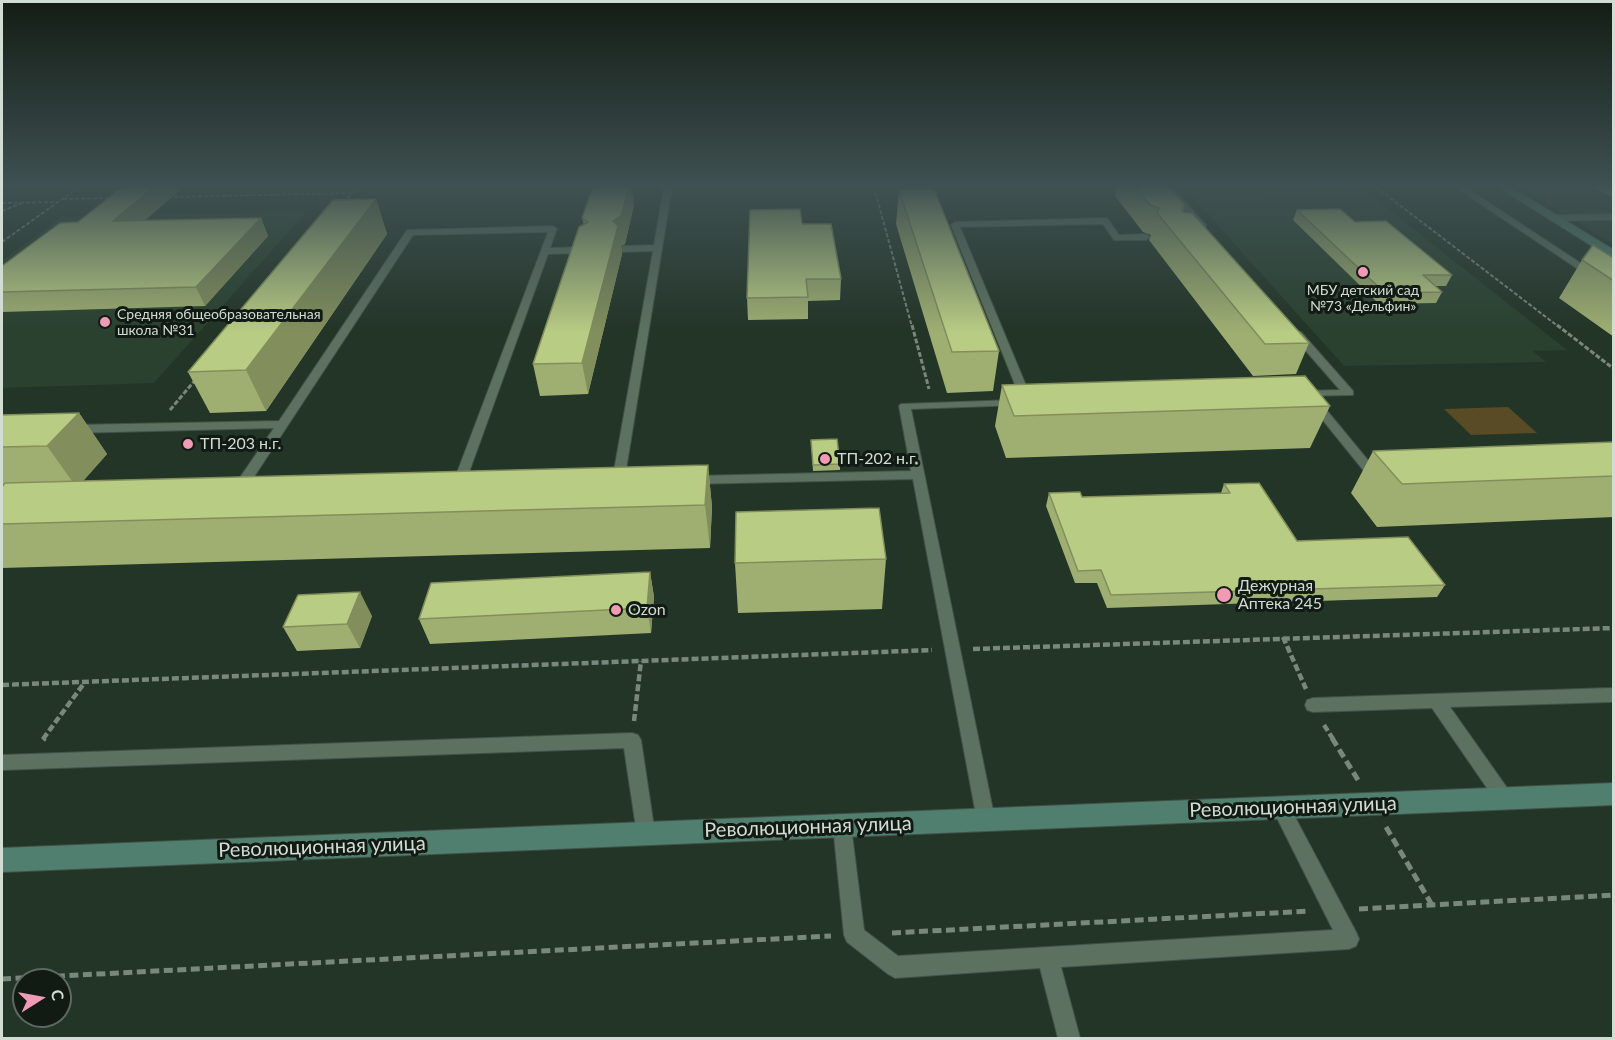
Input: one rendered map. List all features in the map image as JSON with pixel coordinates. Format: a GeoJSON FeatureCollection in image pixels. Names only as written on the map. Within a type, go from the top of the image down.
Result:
{"type":"FeatureCollection","features":[{"type":"Feature","properties":{"kind":"main road"},"geometry":{"type":"LineString","coordinates":[[1581,236],[1614,256]]}},
{"type":"Feature","properties":{"kind":"main road","name":"Революционная улица"},"geometry":{"type":"LineString","coordinates":[[2,860],[1614,794]]}},
{"type":"Feature","properties":{"kind":"lane"},"geometry":{"type":"LineString","coordinates":[[249,491],[237,492],[408,236]]}},
{"type":"Feature","properties":{"kind":"lane"},"geometry":{"type":"LineString","coordinates":[[458,486],[551,236]]}},
{"type":"Feature","properties":{"kind":"lane"},"geometry":{"type":"LineString","coordinates":[[618,482],[659,236]]}},
{"type":"Feature","properties":{"kind":"lane"},"geometry":{"type":"LineString","coordinates":[[959,236],[1032,402],[905,406],[986,820]]}},
{"type":"Feature","properties":{"kind":"lane"},"geometry":{"type":"LineString","coordinates":[[1115,236],[1117,238],[1146,237]]}},
{"type":"Feature","properties":{"kind":"lane"},"geometry":{"type":"LineString","coordinates":[[1532,236],[1614,290]]}},
{"type":"Feature","properties":{"kind":"lane"},"geometry":{"type":"LineString","coordinates":[[624,249],[657,248]]}},
{"type":"Feature","properties":{"kind":"lane"},"geometry":{"type":"LineString","coordinates":[[545,251],[586,250]]}},
{"type":"Feature","properties":{"kind":"lane"},"geometry":{"type":"LineString","coordinates":[[1284,395],[1349,393],[1287,323]]}},
{"type":"Feature","properties":{"kind":"lane"},"geometry":{"type":"LineString","coordinates":[[1307,394],[1368,468],[1392,467]]}},
{"type":"Feature","properties":{"kind":"lane"},"geometry":{"type":"LineString","coordinates":[[61,429],[283,424]]}},
{"type":"Feature","properties":{"kind":"lane"},"geometry":{"type":"LineString","coordinates":[[676,481],[919,475]]}},
{"type":"Feature","properties":{"kind":"lane"},"geometry":{"type":"LineString","coordinates":[[1313,705],[1612,696]]}},
{"type":"Feature","properties":{"kind":"lane"},"geometry":{"type":"LineString","coordinates":[[1436,701],[1504,798]]}},
{"type":"Feature","properties":{"kind":"lane"},"geometry":{"type":"LineString","coordinates":[[2,763],[632,740],[646,834]]}},
{"type":"Feature","properties":{"kind":"lane"},"geometry":{"type":"LineString","coordinates":[[842,826],[854,935],[896,967],[1349,939],[1281,808]]}},
{"type":"Feature","properties":{"kind":"lane"},"geometry":{"type":"LineString","coordinates":[[1048,958],[1068,1038]]}},
{"type":"Feature","properties":{"kind":"path"},"geometry":{"type":"LineString","coordinates":[[887,236],[933,405]]}},
{"type":"Feature","properties":{"kind":"path"},"geometry":{"type":"LineString","coordinates":[[1439,236],[1614,369]]}},
{"type":"Feature","properties":{"kind":"path"},"geometry":{"type":"LineString","coordinates":[[156,427],[201,373]]}},
{"type":"Feature","properties":{"kind":"path"},"geometry":{"type":"LineString","coordinates":[[2,685],[1283,637],[1614,628]]}},
{"type":"Feature","properties":{"kind":"path"},"geometry":{"type":"LineString","coordinates":[[1283,637],[1313,705],[1432,905]]}},
{"type":"Feature","properties":{"kind":"path"},"geometry":{"type":"LineString","coordinates":[[632,740],[641,661]]}},
{"type":"Feature","properties":{"kind":"path"},"geometry":{"type":"LineString","coordinates":[[27,762],[86,682]]}},
{"type":"Feature","properties":{"kind":"path"},"geometry":{"type":"LineString","coordinates":[[2,979],[1614,895]]}},
{"type":"Feature","properties":{"kind":"shaded area","name":"Средняя общеобразовательная школа №31"},"geometry":{"type":"Polygon","coordinates":[[[37,236],[285,236],[154,383],[2,388],[2,261],[37,236]]]}},
{"type":"Feature","properties":{"kind":"shaded area","name":"МБУ детский сад №73 «Дельфин»"},"geometry":{"type":"Polygon","coordinates":[[[1227,236],[1422,236],[1567,350],[1533,351],[1546,362],[1344,366],[1227,236]]]}},
{"type":"Feature","properties":{"kind":"shaded area"},"geometry":{"type":"Polygon","coordinates":[[[1599,236],[1613,236],[1613,244],[1599,236]]]}},
{"type":"Feature","properties":{"kind":"shaded area"},"geometry":{"type":"Polygon","coordinates":[[[1508,407],[1537,433],[1471,435],[1444,409],[1508,407]]]}},
{"type":"Feature","properties":{"kind":"building"},"geometry":{"type":"Polygon","coordinates":[[[43,236],[244,236],[196,287],[2,292],[2,266],[43,236]]]}},
{"type":"Feature","properties":{"kind":"building"},"geometry":{"type":"Polygon","coordinates":[[[303,236],[348,236],[246,370],[188,372],[303,236]]]}},
{"type":"Feature","properties":{"kind":"building"},"geometry":{"type":"Polygon","coordinates":[[[576,236],[615,236],[582,363],[533,364],[576,236]]]}},
{"type":"Feature","properties":{"kind":"building"},"geometry":{"type":"Polygon","coordinates":[[[749,236],[833,236],[841,279],[806,279],[808,297],[747,298],[749,236]]]}},
{"type":"Feature","properties":{"kind":"building"},"geometry":{"type":"Polygon","coordinates":[[[914,236],[953,236],[999,351],[952,352],[914,236]]]}},
{"type":"Feature","properties":{"kind":"building"},"geometry":{"type":"Polygon","coordinates":[[[1176,236],[1212,236],[1309,343],[1265,344],[1176,236]]]}},
{"type":"Feature","properties":{"kind":"building"},"geometry":{"type":"Polygon","coordinates":[[[1324,236],[1404,236],[1452,275],[1423,275],[1442,292],[1385,293],[1324,236]]]}},
{"type":"Feature","properties":{"kind":"building"},"geometry":{"type":"Polygon","coordinates":[[[1593,245],[1614,258],[1614,281],[1582,260],[1593,245]]]}},
{"type":"Feature","properties":{"kind":"building"},"geometry":{"type":"Polygon","coordinates":[[[1305,376],[1330,406],[1014,416],[1002,385],[1305,376]]]}},
{"type":"Feature","properties":{"kind":"building"},"geometry":{"type":"Polygon","coordinates":[[[79,413],[47,446],[2,447],[2,415],[79,413]]]}},
{"type":"Feature","properties":{"kind":"building","name":"ТП-202 н.г."},"geometry":{"type":"Polygon","coordinates":[[[837,439],[840,464],[813,465],[811,440],[837,439]]]}},
{"type":"Feature","properties":{"kind":"building"},"geometry":{"type":"Polygon","coordinates":[[[1614,442],[1614,476],[1402,484],[1373,451],[1614,442]]]}},
{"type":"Feature","properties":{"kind":"building"},"geometry":{"type":"Polygon","coordinates":[[[708,465],[705,505],[2,524],[2,487],[5,483],[708,465]]]}},
{"type":"Feature","properties":{"kind":"building"},"geometry":{"type":"Polygon","coordinates":[[[1259,483],[1297,541],[1408,537],[1445,585],[1111,595],[1101,570],[1078,571],[1049,493],[1080,492],[1082,497],[1230,493],[1224,484],[1259,483]]]}},
{"type":"Feature","properties":{"kind":"building"},"geometry":{"type":"Polygon","coordinates":[[[879,508],[886,559],[735,563],[736,512],[879,508]]]}},
{"type":"Feature","properties":{"kind":"building"},"geometry":{"type":"Polygon","coordinates":[[[650,572],[647,608],[419,619],[431,583],[650,572]]]}},
{"type":"Feature","properties":{"kind":"building"},"geometry":{"type":"Polygon","coordinates":[[[360,592],[347,624],[283,627],[298,595],[360,592]]]}},
{"type":"Feature","properties":{"kind":"place","name":"МБУ детский сад №73 «Дельфин»"},"geometry":{"type":"Point","coordinates":[1363,272]}},
{"type":"Feature","properties":{"kind":"place","name":"Средняя общеобразовательная школа №31"},"geometry":{"type":"Point","coordinates":[105,322]}},
{"type":"Feature","properties":{"kind":"place","name":"ТП-203 н.г."},"geometry":{"type":"Point","coordinates":[188,444]}},
{"type":"Feature","properties":{"kind":"place","name":"ТП-202 н.г."},"geometry":{"type":"Point","coordinates":[825,459]}},
{"type":"Feature","properties":{"kind":"place","name":"Дежурная Аптека 245"},"geometry":{"type":"Point","coordinates":[1224,595]}},
{"type":"Feature","properties":{"kind":"place","name":"Ozon"},"geometry":{"type":"Point","coordinates":[616,610]}}]}
